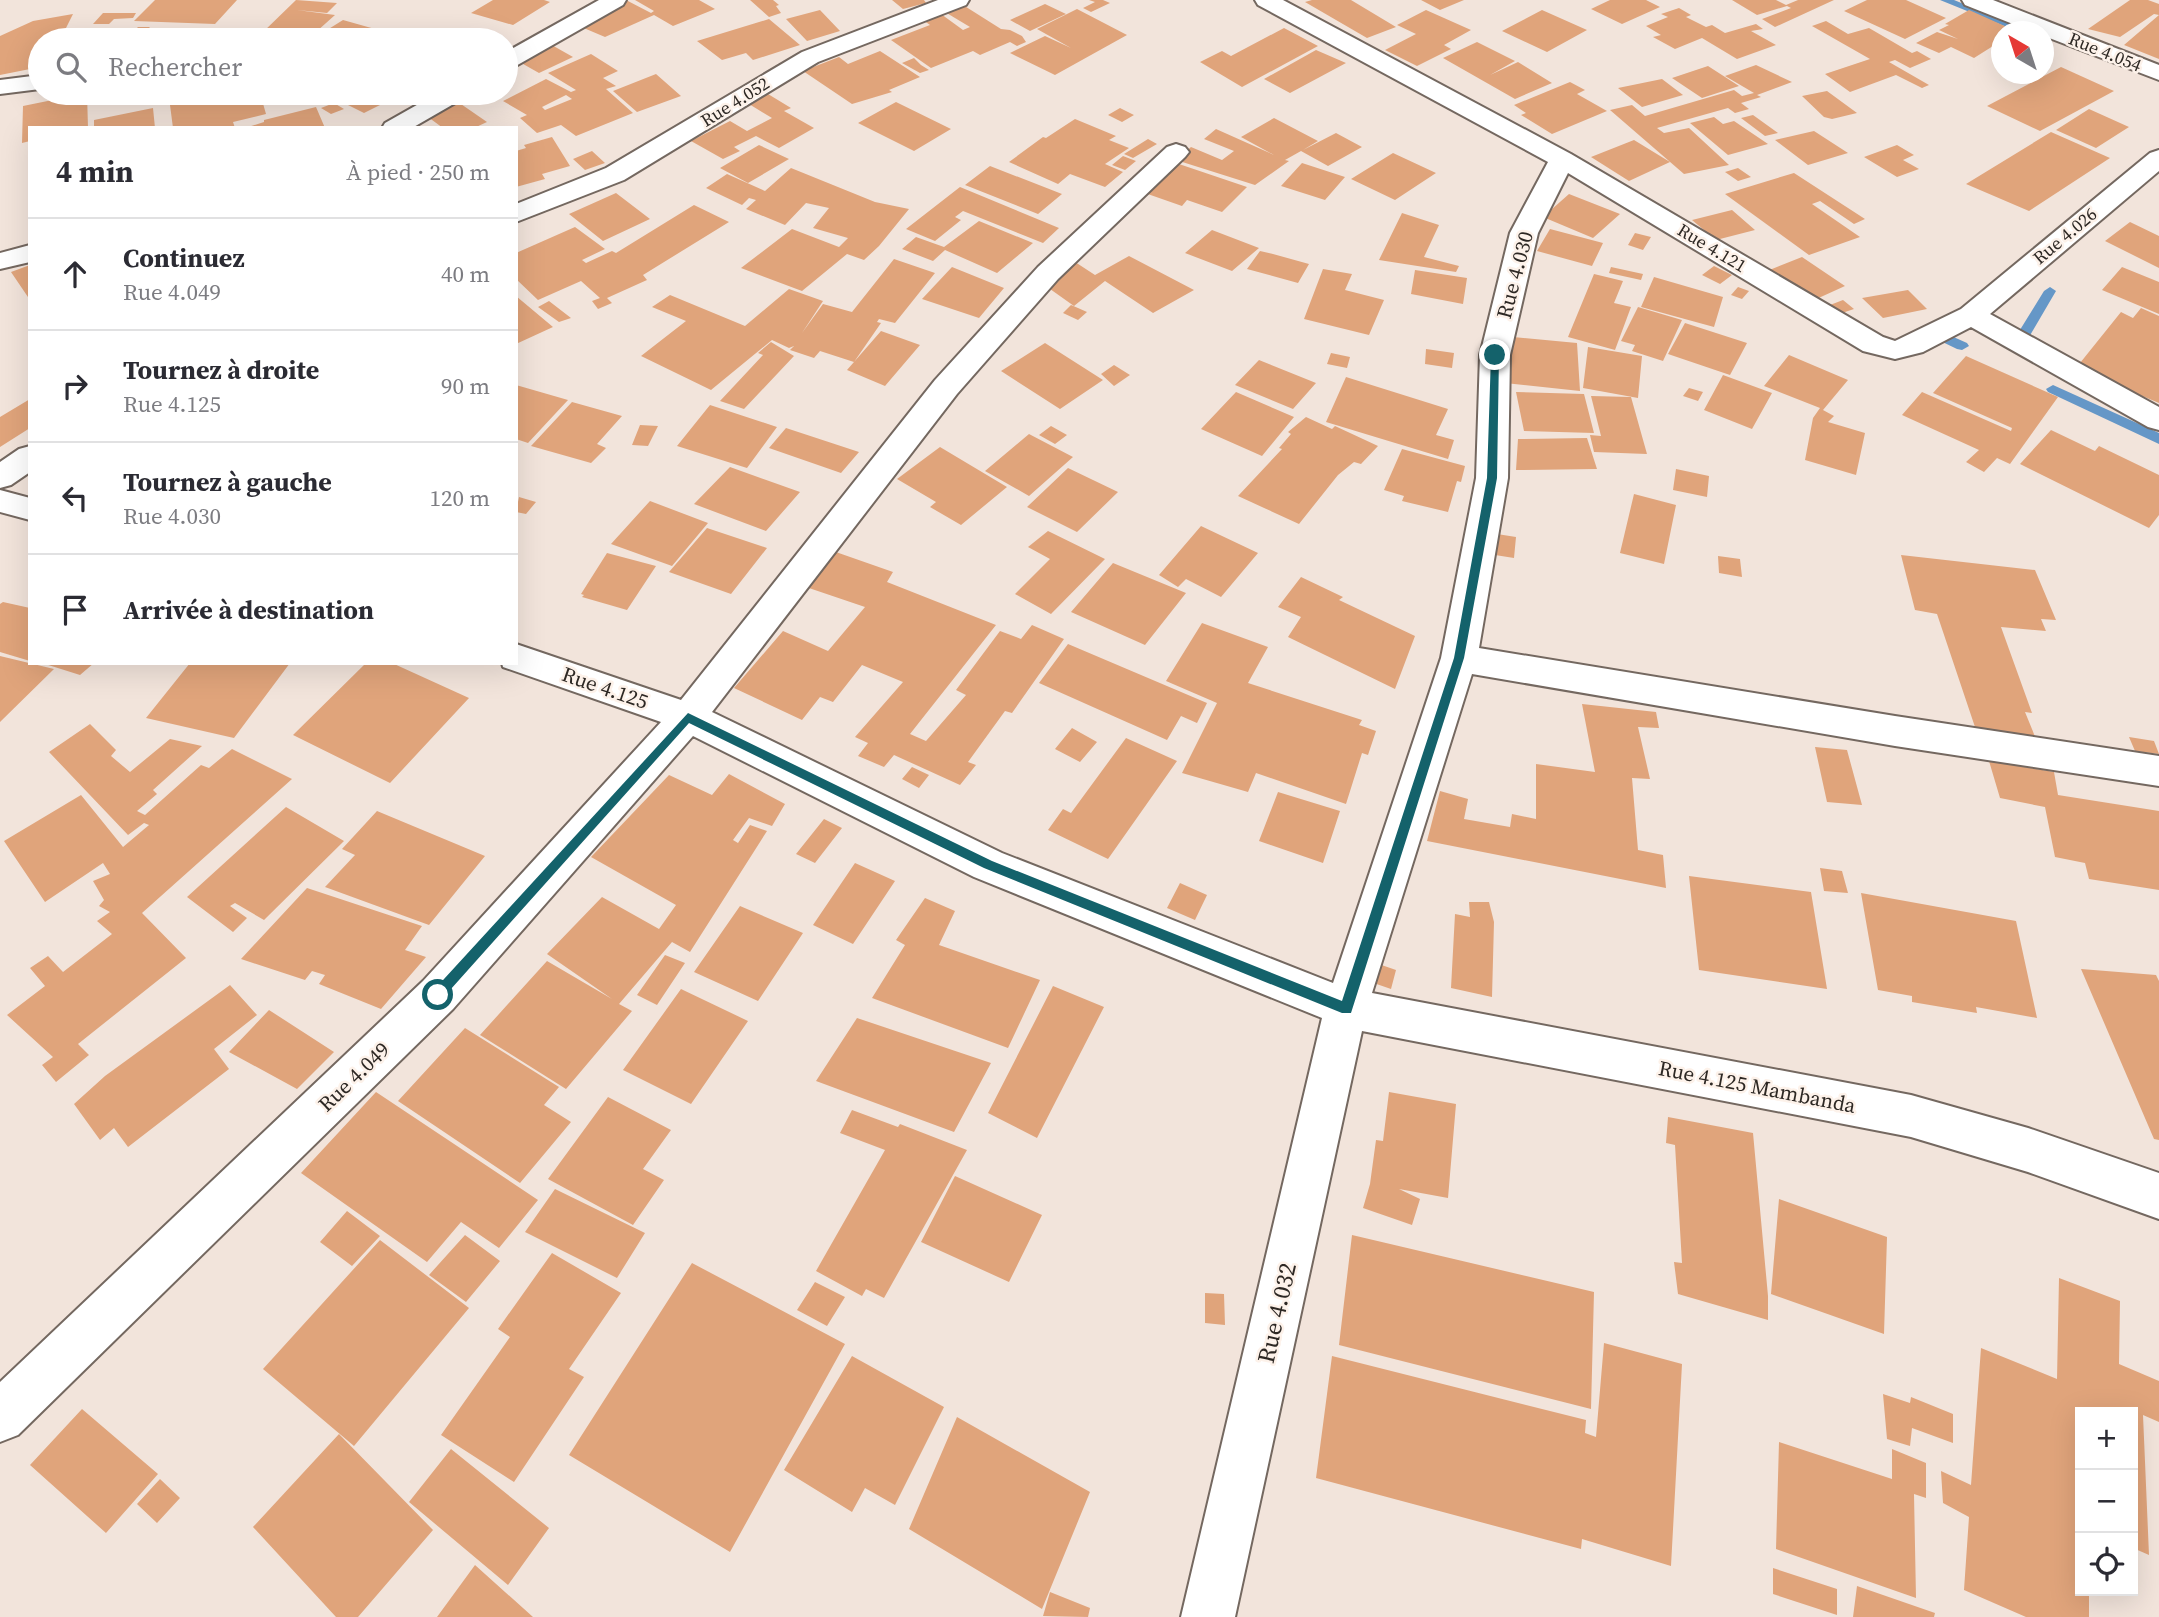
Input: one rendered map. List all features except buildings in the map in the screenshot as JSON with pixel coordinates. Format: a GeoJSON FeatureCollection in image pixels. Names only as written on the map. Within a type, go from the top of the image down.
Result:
{"type":"FeatureCollection","features":[{"type":"Feature","properties":{"kind":"street"},"geometry":{"type":"LineString","coordinates":[[518,55],[615,0]]}},
{"type":"Feature","properties":{"kind":"street","name":"Rue 4.052"},"geometry":{"type":"LineString","coordinates":[[518,213],[615,174],[810,57],[958,0]]}},
{"type":"Feature","properties":{"kind":"street","name":"Rue 4.121"},"geometry":{"type":"LineString","coordinates":[[1266,0],[1562,159],[1873,344],[1895,350],[1913,345],[1971,315]]}},
{"type":"Feature","properties":{"kind":"street","name":"Rue 4.054"},"geometry":{"type":"LineString","coordinates":[[1973,0],[2159,74]]}},
{"type":"Feature","properties":{"kind":"street"},"geometry":{"type":"LineString","coordinates":[[0,87],[28,84]]}},
{"type":"Feature","properties":{"kind":"street"},"geometry":{"type":"LineString","coordinates":[[397,126],[434,105]]}},
{"type":"Feature","properties":{"kind":"street","name":"Rue 4.049"},"geometry":{"type":"LineString","coordinates":[[0,1417],[438,995],[688,718],[946,387],[1048,272],[1176,152]]}},
{"type":"Feature","properties":{"kind":"street","name":"Rue 4.026"},"geometry":{"type":"LineString","coordinates":[[1971,315],[2159,158]]}},
{"type":"Feature","properties":{"kind":"street","name":"Rue 4.030"},"geometry":{"type":"LineString","coordinates":[[1346,1009],[1459,658],[1492,478],[1495,355],[1524,233],[1562,159]]}},
{"type":"Feature","properties":{"kind":"street"},"geometry":{"type":"LineString","coordinates":[[0,261],[28,254]]}},
{"type":"Feature","properties":{"kind":"street"},"geometry":{"type":"LineString","coordinates":[[1971,315],[2159,419]]}},
{"type":"Feature","properties":{"kind":"street"},"geometry":{"type":"LineString","coordinates":[[0,477],[28,458]]}},
{"type":"Feature","properties":{"kind":"street"},"geometry":{"type":"LineString","coordinates":[[0,501],[28,508]]}},
{"type":"Feature","properties":{"kind":"street","name":"Rue 4.125"},"geometry":{"type":"LineString","coordinates":[[518,658],[688,718],[988,865],[1346,1009]]}},
{"type":"Feature","properties":{"kind":"street"},"geometry":{"type":"LineString","coordinates":[[1459,658],[1895,731],[2159,771]]}},
{"type":"Feature","properties":{"kind":"street","name":"Rue 4.125 Mambanda"},"geometry":{"type":"LineString","coordinates":[[1346,1009],[1911,1116],[2028,1150],[2159,1196]]}},
{"type":"Feature","properties":{"kind":"street","name":"Rue 4.032"},"geometry":{"type":"LineString","coordinates":[[1208,1617],[1346,1009]]}},
{"type":"Feature","properties":{"kind":"waterway"},"geometry":{"type":"LineString","coordinates":[[1945,0],[2000,21]]}},
{"type":"Feature","properties":{"kind":"waterway"},"geometry":{"type":"LineString","coordinates":[[2025,350],[2017,346],[2050,291]]}},
{"type":"Feature","properties":{"kind":"waterway"},"geometry":{"type":"LineString","coordinates":[[1931,331],[1962,346]]}},
{"type":"Feature","properties":{"kind":"waterway"},"geometry":{"type":"LineString","coordinates":[[2053,389],[2159,439]]}},
{"type":"Feature","properties":{"kind":"route"},"geometry":{"type":"LineString","coordinates":[[438,995],[688,718],[988,865],[1346,1009],[1459,658],[1492,478],[1495,355]]}}]}
